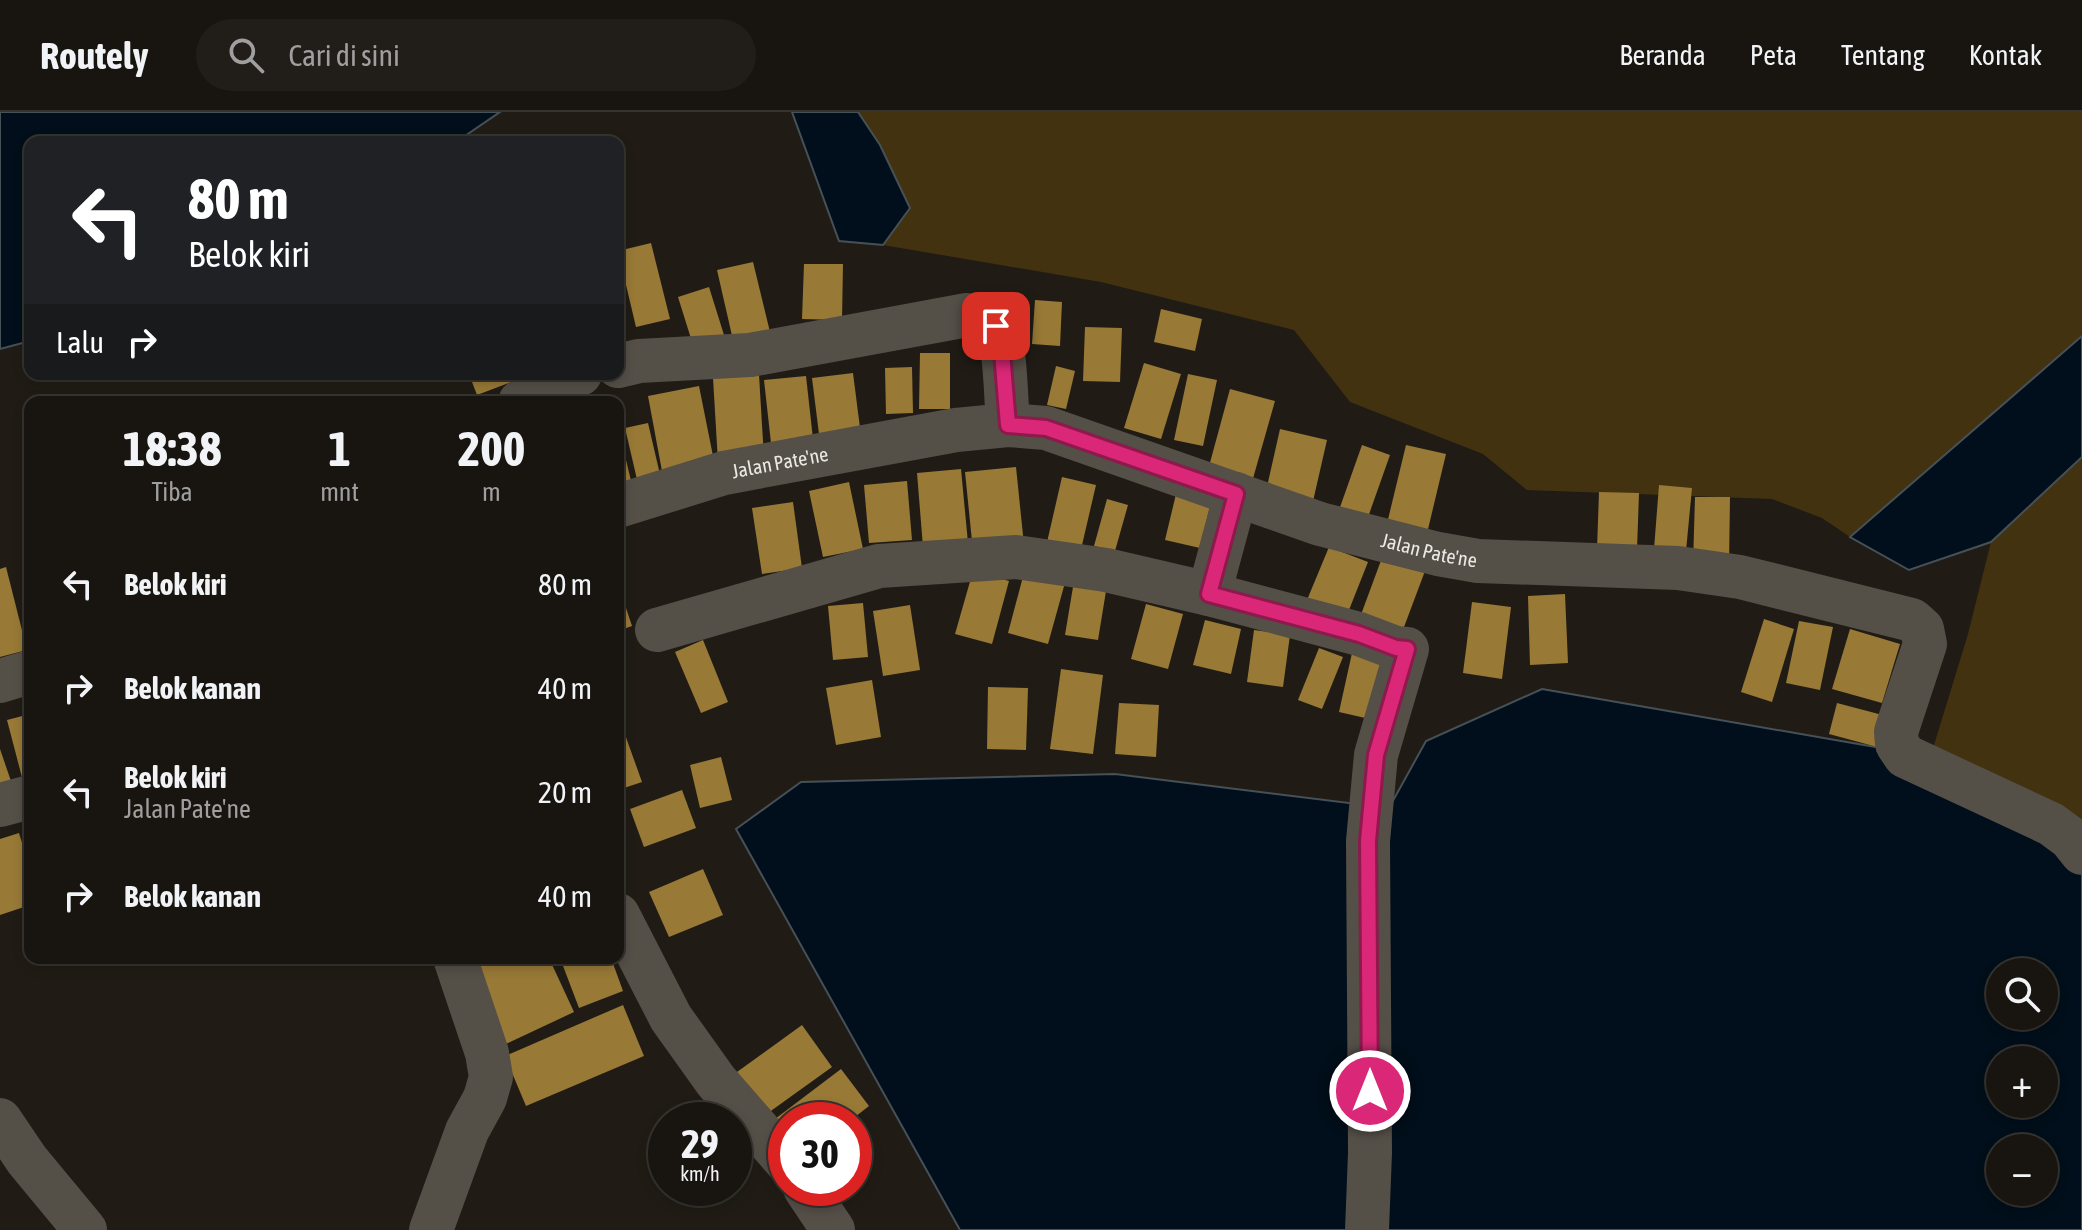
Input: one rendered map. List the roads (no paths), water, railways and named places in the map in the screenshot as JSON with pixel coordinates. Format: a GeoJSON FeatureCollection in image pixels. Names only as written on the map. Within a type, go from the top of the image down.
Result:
{"type":"FeatureCollection","features":[{"type":"Feature","properties":{"kind":"street"},"geometry":{"type":"LineString","coordinates":[[624,365],[639,361],[750,355],[967,315],[983,317],[996,326],[1001,340],[1008,425]]}},
{"type":"Feature","properties":{"kind":"street"},"geometry":{"type":"LineString","coordinates":[[528,396],[545,382],[554,380]]}},
{"type":"Feature","properties":{"kind":"street","name":"Jalan Pate'ne"},"geometry":{"type":"LineString","coordinates":[[624,504],[724,473],[956,430],[1008,425],[1046,428],[1364,537],[1478,561],[1678,568],[1740,577],[1912,620],[1922,629],[1925,644],[1896,732],[1897,744],[1905,756],[2051,824],[2070,838],[2082,853]]}},
{"type":"Feature","properties":{"kind":"street"},"geometry":{"type":"LineString","coordinates":[[1209,594],[1236,494]]}},
{"type":"Feature","properties":{"kind":"street"},"geometry":{"type":"LineString","coordinates":[[657,630],[879,566],[1016,557],[1106,570],[1209,594],[1407,649],[1376,755],[1368,841],[1370,1153],[1367,1230]]}},
{"type":"Feature","properties":{"kind":"street"},"geometry":{"type":"LineString","coordinates":[[0,681],[24,674]]}},
{"type":"Feature","properties":{"kind":"street"},"geometry":{"type":"LineString","coordinates":[[0,805],[24,799]]}},
{"type":"Feature","properties":{"kind":"street"},"geometry":{"type":"LineString","coordinates":[[624,927],[671,1018],[716,1081],[768,1140]]}},
{"type":"Feature","properties":{"kind":"street"},"geometry":{"type":"LineString","coordinates":[[431,1230],[467,1131],[485,1098],[491,1077],[487,1053],[457,964]]}},
{"type":"Feature","properties":{"kind":"street"},"geometry":{"type":"LineString","coordinates":[[0,1120],[27,1160],[85,1230]]}},
{"type":"Feature","properties":{"kind":"street"},"geometry":{"type":"LineString","coordinates":[[817,1206],[833,1230]]}},
{"type":"Feature","properties":{"kind":"water"},"geometry":{"type":"Polygon","coordinates":[[[0,112],[500,112],[465,136],[24,136],[24,343],[0,349],[0,112]]]}},
{"type":"Feature","properties":{"kind":"water"},"geometry":{"type":"Polygon","coordinates":[[[792,112],[858,112],[880,145],[910,208],[883,245],[839,241],[792,112]]]}},
{"type":"Feature","properties":{"kind":"water"},"geometry":{"type":"Polygon","coordinates":[[[2082,336],[2082,457],[1991,542],[1909,570],[1850,537],[2082,336]]]}},
{"type":"Feature","properties":{"kind":"water"},"geometry":{"type":"Polygon","coordinates":[[[1542,689],[1881,748],[2033,813],[2082,868],[2082,1230],[960,1230],[736,829],[801,782],[1115,774],[1389,808],[1426,741],[1542,689]]]}}]}
